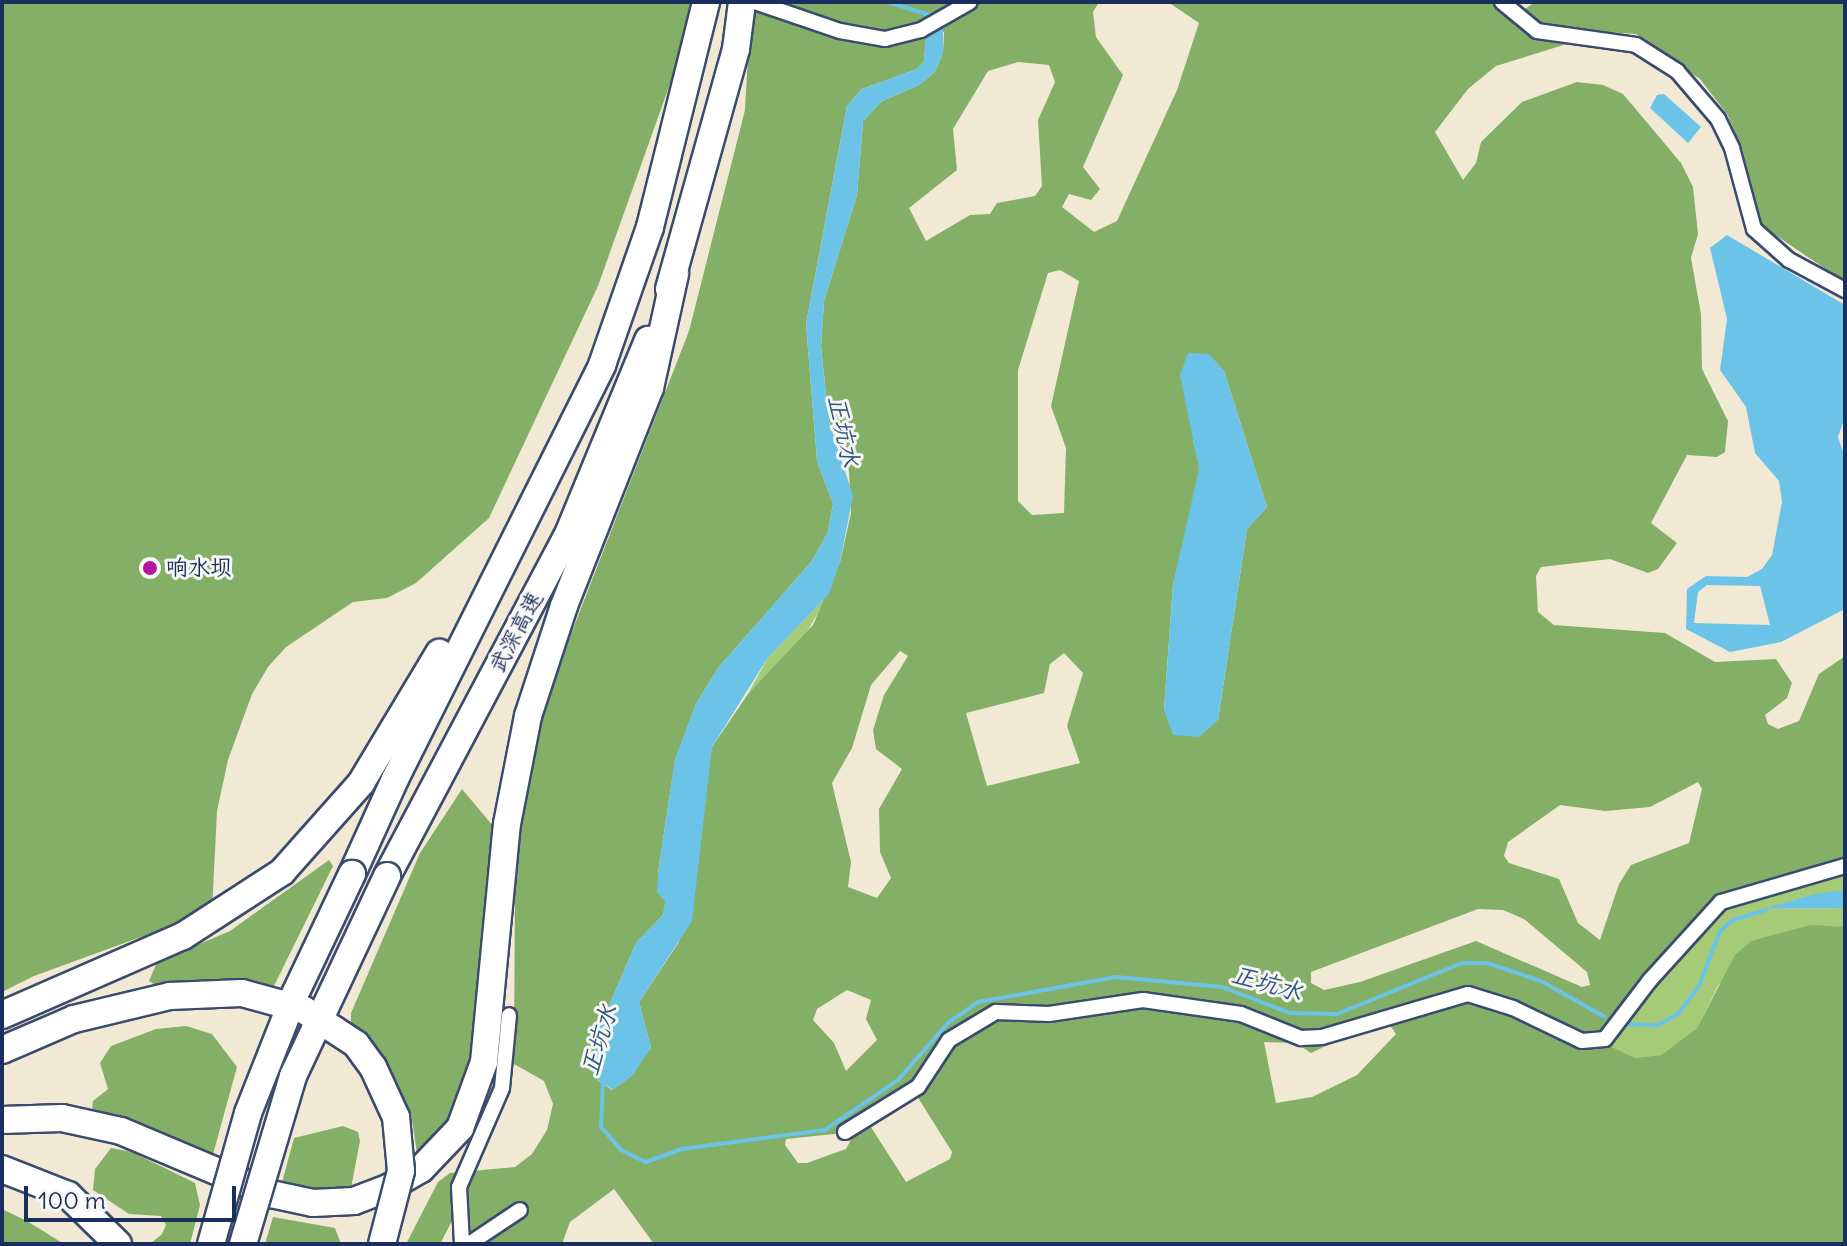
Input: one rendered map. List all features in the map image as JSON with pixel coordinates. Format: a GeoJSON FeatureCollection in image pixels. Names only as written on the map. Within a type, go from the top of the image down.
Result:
{"type":"FeatureCollection","features":[{"type":"Feature","properties":{"kind":"highway","name":"武深高速"},"geometry":{"type":"LineString","coordinates":[[211,1244],[259,1085],[352,874],[602,365],[650,227],[706,2]]}},
{"type":"Feature","properties":{"kind":"highway","name":"武深高速"},"geometry":{"type":"LineString","coordinates":[[243,1244],[293,1076],[387,876],[569,532],[675,274],[736,49],[742,2]]}},
{"type":"Feature","properties":{"kind":"highway"},"geometry":{"type":"LineString","coordinates":[[2,1120],[62,1118],[121,1131],[271,1194],[313,1203],[354,1201],[388,1188],[421,1169],[460,1128],[472,1107],[486,1051],[507,824],[528,716],[564,606],[640,418],[675,274]]}},
{"type":"Feature","properties":{"kind":"highway"},"geometry":{"type":"LineString","coordinates":[[2,1015],[214,921],[282,872],[331,823],[397,727],[602,365]]}},
{"type":"Feature","properties":{"kind":"highway"},"geometry":{"type":"LineString","coordinates":[[2,1050],[74,1019],[170,996],[242,993],[304,1010],[356,1044],[373,1067],[396,1117],[401,1171],[382,1244]]}},
{"type":"Feature","properties":{"kind":"highway"},"geometry":{"type":"LineString","coordinates":[[2,1169],[68,1195],[118,1244]]}},
{"type":"Feature","properties":{"kind":"street"},"geometry":{"type":"LineString","coordinates":[[755,2],[840,31],[885,39],[931,24],[970,2]]}},
{"type":"Feature","properties":{"kind":"street"},"geometry":{"type":"LineString","coordinates":[[1502,2],[1537,31],[1636,45],[1677,71],[1718,119],[1732,148],[1754,229],[1789,260],[1845,290]]}},
{"type":"Feature","properties":{"kind":"street"},"geometry":{"type":"LineString","coordinates":[[845,1132],[918,1087],[949,1040],[996,1012],[1049,1014],[1143,1000],[1241,1014],[1301,1038],[1322,1037],[1468,994],[1499,1002],[1582,1041],[1605,1039],[1650,980],[1721,902],[1845,866]]}},
{"type":"Feature","properties":{"kind":"street"},"geometry":{"type":"LineString","coordinates":[[462,1244],[459,1187],[502,1088],[509,1015]]}},
{"type":"Feature","properties":{"kind":"street"},"geometry":{"type":"LineString","coordinates":[[469,1244],[520,1210]]}},
{"type":"Feature","properties":{"kind":"green space"},"geometry":{"type":"Polygon","coordinates":[[[2,2],[690,2],[687,36],[598,286],[489,518],[416,583],[387,598],[353,602],[286,647],[268,667],[252,694],[228,760],[217,811],[212,911],[34,976],[2,992],[2,2]]]}},
{"type":"Feature","properties":{"kind":"green space"},"geometry":{"type":"Polygon","coordinates":[[[751,2],[1099,2],[1093,12],[1096,37],[1123,75],[1083,167],[1100,189],[1091,200],[1069,194],[1062,207],[1094,232],[1117,221],[1177,90],[1199,23],[1168,2],[1513,2],[1521,12],[1535,2],[1845,2],[1845,282],[1759,224],[1741,146],[1727,114],[1700,79],[1636,34],[1605,32],[1496,66],[1468,89],[1435,132],[1463,180],[1476,163],[1481,142],[1522,102],[1577,82],[1603,85],[1623,94],[1681,163],[1693,187],[1698,234],[1691,258],[1701,314],[1702,369],[1728,421],[1725,452],[1717,457],[1687,455],[1651,523],[1677,543],[1658,569],[1648,573],[1610,559],[1541,567],[1536,576],[1538,612],[1554,625],[1665,633],[1715,662],[1776,659],[1792,683],[1787,698],[1765,715],[1768,724],[1778,729],[1799,721],[1819,674],[1845,656],[1845,869],[1732,901],[1712,914],[1606,1044],[1635,1058],[1661,1055],[1697,1028],[1735,955],[1751,941],[1811,925],[1845,927],[1845,1244],[654,1244],[614,1189],[570,1222],[562,1244],[472,1244],[464,1219],[455,1215],[440,1244],[406,1244],[438,1182],[450,1173],[515,1167],[532,1154],[547,1130],[553,1104],[544,1081],[514,1064],[515,875],[522,783],[534,729],[689,331],[745,110],[751,2]],[[944,32],[926,35],[924,61],[917,69],[862,89],[847,106],[806,324],[817,461],[833,504],[828,532],[812,561],[718,668],[696,704],[675,760],[658,873],[666,901],[663,915],[636,943],[598,1031],[597,1080],[612,1090],[651,1048],[639,1002],[679,942],[712,747],[748,694],[813,625],[840,562],[851,513],[849,471],[829,421],[821,347],[824,301],[857,195],[863,121],[882,101],[919,85],[935,72],[943,53],[944,32]],[[1018,62],[988,71],[953,129],[957,170],[909,208],[926,241],[970,215],[990,214],[997,203],[1035,196],[1042,186],[1038,120],[1055,82],[1049,65],[1018,62]],[[1060,270],[1048,273],[1018,370],[1018,501],[1032,515],[1064,513],[1066,448],[1051,406],[1079,281],[1060,270]],[[1208,354],[1193,440],[1200,468],[1196,503],[1173,584],[1164,710],[1218,720],[1247,529],[1267,507],[1224,371],[1208,354]],[[900,651],[871,685],[852,748],[832,783],[851,862],[848,887],[877,898],[891,878],[880,852],[879,809],[902,769],[876,749],[873,730],[884,695],[908,656],[900,651]],[[1064,653],[1050,664],[1044,693],[966,713],[987,786],[1080,763],[1067,726],[1083,673],[1064,653]],[[1698,782],[1650,807],[1605,811],[1560,805],[1508,842],[1504,856],[1509,863],[1559,879],[1578,923],[1600,940],[1619,884],[1631,865],[1689,843],[1702,789],[1698,782]],[[1478,909],[1311,972],[1311,983],[1324,990],[1360,982],[1476,941],[1582,987],[1590,985],[1587,972],[1524,919],[1503,910],[1478,909]],[[847,990],[817,1009],[813,1020],[834,1043],[846,1071],[877,1040],[866,1019],[871,1000],[847,990]],[[1387,1021],[1338,1029],[1334,1042],[1311,1053],[1296,1043],[1264,1042],[1276,1103],[1312,1097],[1357,1075],[1396,1034],[1387,1021]],[[917,1096],[869,1124],[906,1182],[950,1159],[952,1152],[917,1096]],[[844,1133],[786,1139],[785,1145],[798,1163],[807,1163],[846,1149],[852,1138],[844,1133]]]}},
{"type":"Feature","properties":{"kind":"green space"},"geometry":{"type":"Polygon","coordinates":[[[829,594],[804,637],[748,694],[767,659],[829,594]]]}},
{"type":"Feature","properties":{"kind":"green space"},"geometry":{"type":"Polygon","coordinates":[[[462,789],[493,826],[475,1045],[463,1093],[447,1124],[417,1153],[411,1114],[390,1068],[351,1022],[351,1013],[420,853],[462,789]]]}},
{"type":"Feature","properties":{"kind":"green space"},"geometry":{"type":"Polygon","coordinates":[[[329,860],[333,866],[274,986],[214,979],[155,985],[149,981],[157,962],[230,931],[329,860]]]}},
{"type":"Feature","properties":{"kind":"green space"},"geometry":{"type":"Polygon","coordinates":[[[1845,869],[1845,890],[1763,909],[1845,908],[1845,927],[1719,984],[1697,1028],[1661,1055],[1635,1058],[1606,1044],[1722,906],[1845,869]]]}},
{"type":"Feature","properties":{"kind":"green space"},"geometry":{"type":"Polygon","coordinates":[[[186,1026],[212,1034],[237,1067],[212,1158],[148,1127],[92,1110],[93,1101],[108,1089],[100,1063],[111,1046],[156,1029],[186,1026]]]}},
{"type":"Feature","properties":{"kind":"green space"},"geometry":{"type":"Polygon","coordinates":[[[343,1126],[358,1132],[360,1141],[351,1188],[315,1192],[281,1186],[294,1138],[343,1126]]]}},
{"type":"Feature","properties":{"kind":"green space"},"geometry":{"type":"Polygon","coordinates":[[[111,1148],[132,1152],[195,1183],[200,1205],[190,1244],[150,1244],[162,1234],[166,1225],[161,1216],[129,1214],[93,1190],[95,1169],[111,1148]]]}},
{"type":"Feature","properties":{"kind":"green space"},"geometry":{"type":"Polygon","coordinates":[[[2,1209],[27,1221],[64,1244],[2,1244],[2,1209]]]}},
{"type":"Feature","properties":{"kind":"green space"},"geometry":{"type":"Polygon","coordinates":[[[273,1217],[335,1228],[341,1244],[265,1244],[273,1217]]]}},
{"type":"Feature","properties":{"kind":"water"},"geometry":{"type":"Polygon","coordinates":[[[943,26],[943,53],[935,72],[919,85],[882,101],[863,121],[857,195],[824,301],[821,347],[829,421],[853,496],[840,562],[829,594],[767,659],[712,747],[692,921],[639,1002],[651,1048],[632,1076],[613,1090],[597,1080],[592,1070],[598,1031],[636,943],[663,915],[665,901],[657,892],[658,873],[675,759],[696,704],[718,668],[812,561],[828,532],[833,504],[817,461],[806,324],[847,106],[862,89],[917,69],[924,61],[926,35],[943,26]]]}},
{"type":"Feature","properties":{"kind":"water"},"geometry":{"type":"Polygon","coordinates":[[[1664,94],[1701,127],[1688,143],[1650,108],[1657,95],[1664,94]]]}},
{"type":"Feature","properties":{"kind":"water"},"geometry":{"type":"Polygon","coordinates":[[[1727,235],[1845,305],[1845,417],[1838,437],[1845,457],[1845,609],[1781,642],[1730,652],[1686,629],[1687,589],[1706,576],[1747,577],[1762,569],[1772,555],[1782,502],[1779,481],[1755,453],[1746,407],[1720,370],[1727,319],[1710,248],[1727,235]],[[1707,585],[1698,592],[1694,623],[1770,625],[1760,586],[1707,585]]]}},
{"type":"Feature","properties":{"kind":"water"},"geometry":{"type":"Polygon","coordinates":[[[1188,353],[1209,354],[1224,371],[1267,507],[1247,529],[1218,720],[1199,737],[1173,735],[1164,710],[1173,584],[1199,469],[1180,375],[1188,353]]]}},
{"type":"Feature","properties":{"kind":"water"},"geometry":{"type":"Polygon","coordinates":[[[1845,890],[1845,908],[1763,909],[1815,894],[1845,890]]]}},
{"type":"Feature","properties":{"kind":"waterway","name":"正坑水"},"geometry":{"type":"LineString","coordinates":[[888,2],[929,15],[931,21]]}},
{"type":"Feature","properties":{"kind":"waterway","name":"正坑水"},"geometry":{"type":"LineString","coordinates":[[1625,1024],[1658,1025],[1678,1014],[1699,986],[1720,931],[1733,920],[1766,910]]}},
{"type":"Feature","properties":{"kind":"waterway","name":"正坑水"},"geometry":{"type":"LineString","coordinates":[[603,1082],[601,1127],[621,1150],[646,1162],[682,1149],[825,1130],[898,1080],[948,1023],[978,1002],[1116,977],[1222,987],[1290,1013],[1337,1014],[1462,963],[1487,963],[1541,981],[1605,1017]]}},
{"type":"Feature","properties":{"kind":"place","name":"响水坝"},"geometry":{"type":"Point","coordinates":[150,568]}}]}
